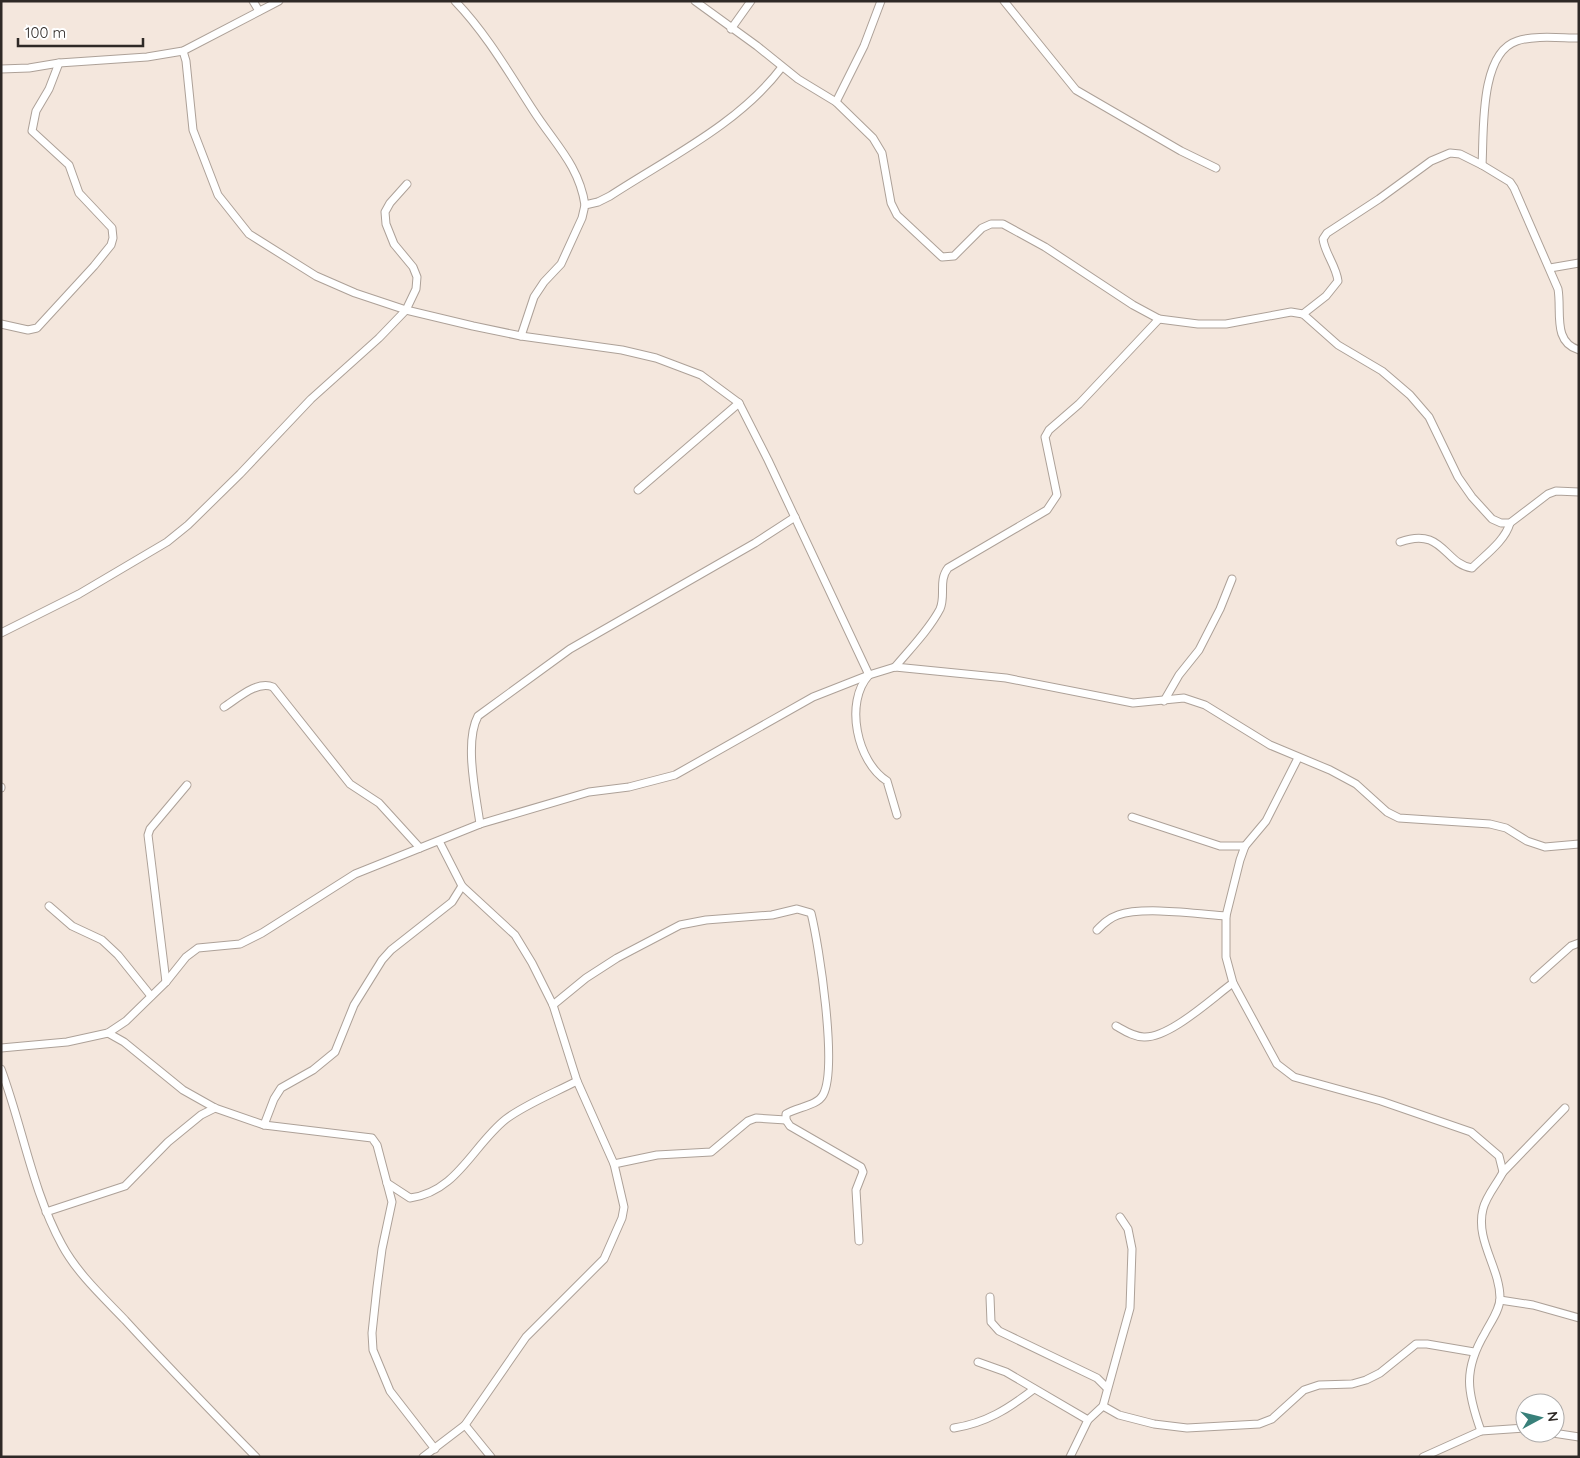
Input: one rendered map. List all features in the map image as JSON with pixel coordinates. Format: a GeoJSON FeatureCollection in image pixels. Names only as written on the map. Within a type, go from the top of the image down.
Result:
{"type":"FeatureCollection","features":[{"type":"Feature","properties":{"kind":"street"},"geometry":{"type":"LineString","coordinates":[[253,1],[259,11]]}},
{"type":"Feature","properties":{"kind":"street"},"geometry":{"type":"LineString","coordinates":[[1,68],[29,68],[59,63],[147,57],[182,51],[279,1]]}},
{"type":"Feature","properties":{"kind":"street"},"geometry":{"type":"LineString","coordinates":[[455,1],[488,42],[549,135],[570,160],[583,190],[585,205],[582,218],[561,264],[544,282],[534,297],[521,336]]}},
{"type":"Feature","properties":{"kind":"street"},"geometry":{"type":"LineString","coordinates":[[694,1],[757,46],[782,67],[836,102],[873,138],[882,153],[891,202],[897,215],[942,257],[954,256],[982,228],[991,224],[1003,224],[1045,247],[1133,305],[1159,319],[1198,324],[1226,324],[1291,312],[1303,314],[1338,345],[1382,371],[1410,395],[1429,417],[1449,464],[1472,497],[1492,519],[1501,523],[1510,523]]}},
{"type":"Feature","properties":{"kind":"street"},"geometry":{"type":"LineString","coordinates":[[731,29],[751,1]]}},
{"type":"Feature","properties":{"kind":"street"},"geometry":{"type":"LineString","coordinates":[[836,102],[864,46],[881,1]]}},
{"type":"Feature","properties":{"kind":"street"},"geometry":{"type":"LineString","coordinates":[[1004,1],[1076,90],[1181,151],[1216,168]]}},
{"type":"Feature","properties":{"kind":"street"},"geometry":{"type":"LineString","coordinates":[[1482,166],[1484,110],[1488,79],[1496,58],[1516,41],[1579,38]]}},
{"type":"Feature","properties":{"kind":"street"},"geometry":{"type":"LineString","coordinates":[[182,51],[189,77],[193,130],[203,160],[218,195],[249,234],[316,276],[355,293],[406,310],[521,336],[622,350],[656,358],[701,375],[738,402],[795,517],[869,675]]}},
{"type":"Feature","properties":{"kind":"street"},"geometry":{"type":"LineString","coordinates":[[1,324],[28,330],[38,328],[94,266],[111,245],[113,238],[112,228],[79,193],[69,165],[32,131],[36,111],[49,89],[59,63]]}},
{"type":"Feature","properties":{"kind":"street"},"geometry":{"type":"LineString","coordinates":[[585,205],[598,202],[610,196],[711,130],[766,87],[782,67]]}},
{"type":"Feature","properties":{"kind":"street"},"geometry":{"type":"LineString","coordinates":[[1303,314],[1326,296],[1338,281],[1337,272],[1322,239],[1327,233],[1441,156],[1450,153],[1460,154],[1510,182],[1550,268],[1561,305],[1561,334],[1565,342],[1579,350]]}},
{"type":"Feature","properties":{"kind":"street"},"geometry":{"type":"LineString","coordinates":[[1,633],[79,594],[174,537],[240,474],[311,399],[379,338],[406,310],[416,289],[418,277],[413,267],[394,244],[386,224],[385,212],[390,203],[407,184]]}},
{"type":"Feature","properties":{"kind":"street"},"geometry":{"type":"LineString","coordinates":[[1550,268],[1579,263]]}},
{"type":"Feature","properties":{"kind":"street"},"geometry":{"type":"LineString","coordinates":[[895,668],[934,618],[941,606],[943,575],[948,568],[1047,510],[1055,502],[1055,485],[1045,437],[1049,430],[1079,404],[1159,319]]}},
{"type":"Feature","properties":{"kind":"street"},"geometry":{"type":"LineString","coordinates":[[638,490],[738,402]]}},
{"type":"Feature","properties":{"kind":"street"},"geometry":{"type":"LineString","coordinates":[[1400,542],[1411,538],[1425,539],[1442,546],[1466,567],[1472,568],[1499,541],[1508,530],[1510,523],[1548,494],[1556,491],[1579,492]]}},
{"type":"Feature","properties":{"kind":"street"},"geometry":{"type":"LineString","coordinates":[[480,824],[474,783],[472,742],[473,726],[478,716],[570,649],[755,543],[795,517]]}},
{"type":"Feature","properties":{"kind":"street"},"geometry":{"type":"LineString","coordinates":[[1164,700],[1179,675],[1199,650],[1220,610],[1232,579]]}},
{"type":"Feature","properties":{"kind":"street"},"geometry":{"type":"LineString","coordinates":[[1,1048],[67,1042],[108,1033],[126,1021],[166,982],[186,957],[198,948],[240,944],[262,933],[355,874],[480,824],[589,792],[629,787],[675,775],[813,697],[869,675],[895,668],[1006,678],[1133,703],[1184,698],[1205,705],[1270,745],[1330,770],[1356,784],[1387,812],[1399,818],[1490,824],[1506,828],[1527,841],[1545,847],[1579,844]]}},
{"type":"Feature","properties":{"kind":"street"},"geometry":{"type":"LineString","coordinates":[[869,675],[861,684],[858,696],[858,738],[866,758],[880,776],[888,781],[897,815]]}},
{"type":"Feature","properties":{"kind":"street"},"geometry":{"type":"LineString","coordinates":[[224,707],[258,686],[267,684],[273,687],[350,784],[379,803],[420,848]]}},
{"type":"Feature","properties":{"kind":"street"},"geometry":{"type":"LineString","coordinates":[[1298,758],[1266,820],[1245,846],[1240,860],[1226,916],[1226,957],[1233,983],[1278,1064],[1294,1077],[1381,1101],[1471,1132],[1500,1156],[1504,1172]]}},
{"type":"Feature","properties":{"kind":"street"},"geometry":{"type":"LineString","coordinates":[[166,982],[148,836],[150,828],[187,785]]}},
{"type":"Feature","properties":{"kind":"street"},"geometry":{"type":"LineString","coordinates":[[1132,817],[1220,846],[1245,846]]}},
{"type":"Feature","properties":{"kind":"street"},"geometry":{"type":"LineString","coordinates":[[423,1457],[465,1425],[526,1337],[604,1260],[622,1218],[624,1207],[614,1164],[577,1081],[553,1004],[515,935],[462,886],[439,841]]}},
{"type":"Feature","properties":{"kind":"street"},"geometry":{"type":"LineString","coordinates":[[264,1124],[274,1098],[282,1088],[313,1070],[335,1052],[354,1005],[369,978],[382,960],[391,950],[452,902],[462,886]]}},
{"type":"Feature","properties":{"kind":"street"},"geometry":{"type":"LineString","coordinates":[[49,906],[72,926],[102,940],[118,955],[151,996]]}},
{"type":"Feature","properties":{"kind":"street"},"geometry":{"type":"LineString","coordinates":[[553,1004],[586,978],[617,958],[680,925],[706,920],[772,915],[797,909],[806,910],[811,913],[816,934],[828,1024],[827,1082],[823,1095],[817,1102],[792,1110],[786,1114],[786,1120],[790,1126],[861,1167],[863,1172],[856,1190],[859,1241]]}},
{"type":"Feature","properties":{"kind":"street"},"geometry":{"type":"LineString","coordinates":[[1097,930],[1107,920],[1120,914],[1149,912],[1226,916]]}},
{"type":"Feature","properties":{"kind":"street"},"geometry":{"type":"LineString","coordinates":[[1534,979],[1571,946],[1579,943]]}},
{"type":"Feature","properties":{"kind":"street"},"geometry":{"type":"LineString","coordinates":[[1116,1026],[1134,1036],[1146,1038],[1165,1032],[1233,983]]}},
{"type":"Feature","properties":{"kind":"street"},"geometry":{"type":"LineString","coordinates":[[108,1033],[124,1042],[183,1090],[215,1108],[264,1124],[372,1138],[377,1145],[392,1202],[382,1249],[377,1287],[372,1333],[373,1350],[390,1391],[435,1449]]}},
{"type":"Feature","properties":{"kind":"street"},"geometry":{"type":"LineString","coordinates":[[1,1070],[11,1097],[34,1178],[46,1212],[63,1246],[90,1282],[180,1380],[256,1457]]}},
{"type":"Feature","properties":{"kind":"street"},"geometry":{"type":"LineString","coordinates":[[386,1182],[410,1198],[437,1189],[449,1181],[506,1119],[577,1081]]}},
{"type":"Feature","properties":{"kind":"street"},"geometry":{"type":"LineString","coordinates":[[46,1212],[125,1186],[168,1142],[201,1115],[215,1108]]}},
{"type":"Feature","properties":{"kind":"street"},"geometry":{"type":"LineString","coordinates":[[1481,1431],[1474,1412],[1469,1388],[1470,1363],[1500,1300],[1481,1223],[1485,1202],[1504,1172],[1565,1108]]}},
{"type":"Feature","properties":{"kind":"street"},"geometry":{"type":"LineString","coordinates":[[614,1164],[656,1155],[711,1152],[748,1121],[756,1118],[786,1120]]}},
{"type":"Feature","properties":{"kind":"street"},"geometry":{"type":"LineString","coordinates":[[1070,1457],[1088,1420],[1103,1406],[1130,1308],[1132,1249],[1128,1229],[1120,1217]]}},
{"type":"Feature","properties":{"kind":"street"},"geometry":{"type":"LineString","coordinates":[[990,1297],[991,1322],[999,1331],[1096,1378],[1108,1388]]}},
{"type":"Feature","properties":{"kind":"street"},"geometry":{"type":"LineString","coordinates":[[1500,1300],[1533,1305],[1579,1318]]}},
{"type":"Feature","properties":{"kind":"street"},"geometry":{"type":"LineString","coordinates":[[1103,1406],[1119,1415],[1154,1424],[1187,1428],[1258,1424],[1272,1419],[1304,1390],[1319,1385],[1352,1384],[1380,1373],[1416,1344],[1427,1344],[1474,1352]]}},
{"type":"Feature","properties":{"kind":"street"},"geometry":{"type":"LineString","coordinates":[[978,1362],[1006,1372],[1088,1420]]}},
{"type":"Feature","properties":{"kind":"street"},"geometry":{"type":"LineString","coordinates":[[954,1428],[987,1420],[1008,1409],[1034,1389]]}},
{"type":"Feature","properties":{"kind":"street"},"geometry":{"type":"LineString","coordinates":[[465,1425],[491,1457]]}},
{"type":"Feature","properties":{"kind":"street"},"geometry":{"type":"LineString","coordinates":[[1423,1457],[1481,1431],[1515,1429]]}},
{"type":"Feature","properties":{"kind":"street"},"geometry":{"type":"LineString","coordinates":[[1565,1435],[1579,1437]]}}]}
